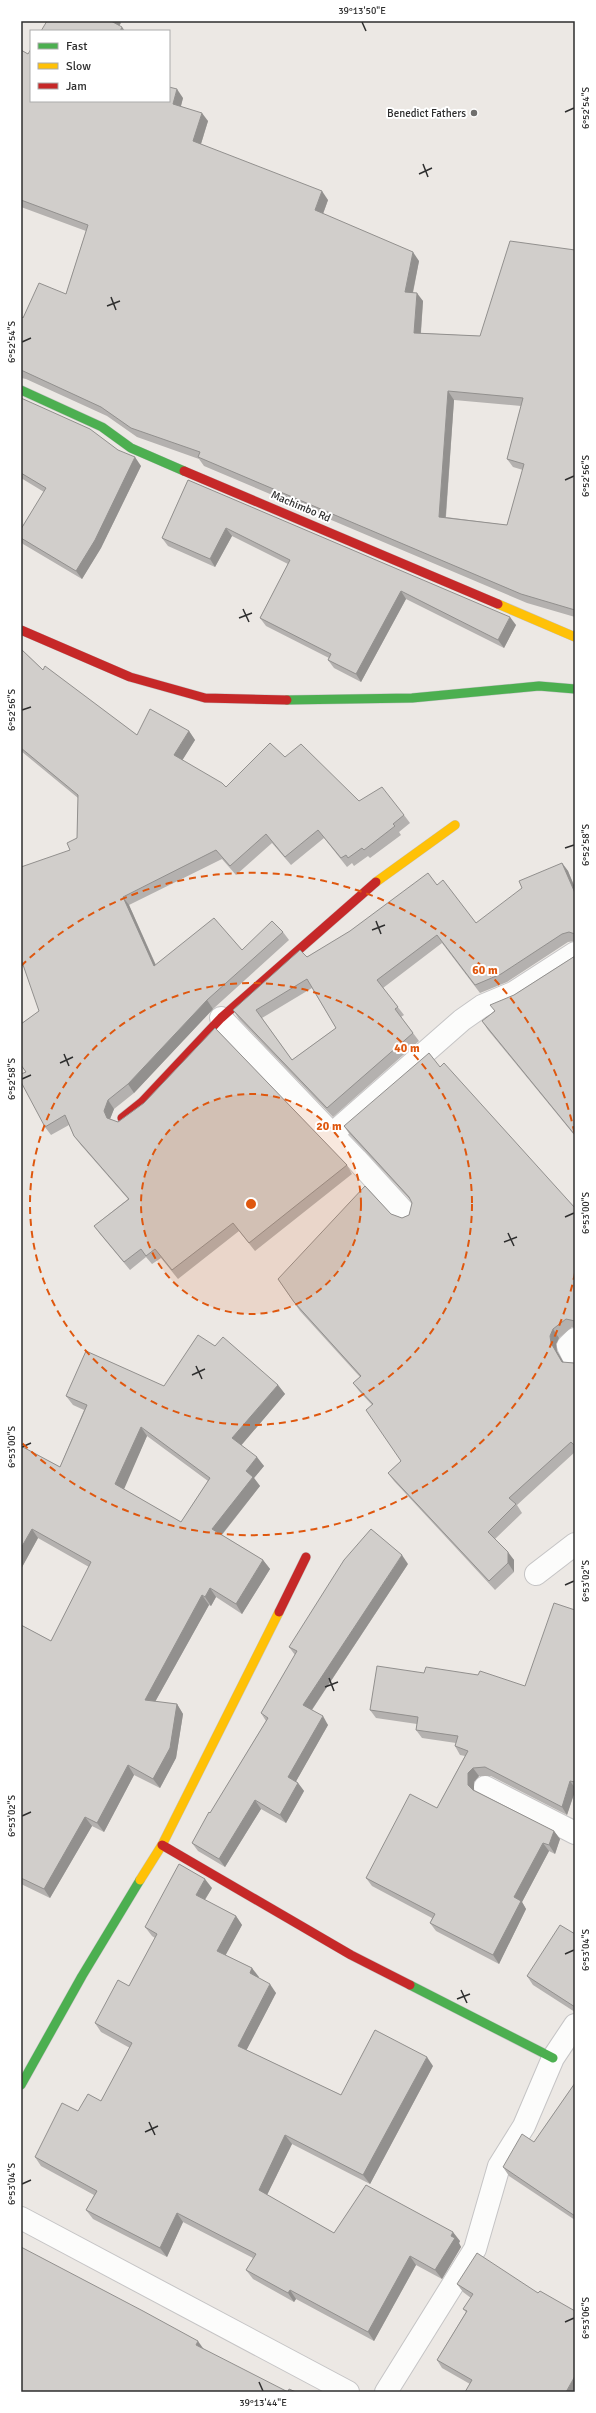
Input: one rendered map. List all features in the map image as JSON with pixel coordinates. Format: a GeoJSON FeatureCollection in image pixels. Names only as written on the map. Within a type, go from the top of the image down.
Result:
{"type":"FeatureCollection","features":[{"type":"Feature","properties":{"kind":"street","name":"Machimbo Rd"},"geometry":{"type":"LineString","coordinates":[[21,390],[102,427],[131,448],[575,637]]}},
{"type":"Feature","properties":{"kind":"street"},"geometry":{"type":"LineString","coordinates":[[21,630],[130,677],[205,698],[309,701],[412,698],[539,686],[575,689]]}},
{"type":"Feature","properties":{"kind":"street"},"geometry":{"type":"LineString","coordinates":[[122,1118],[142,1102],[221,1018],[363,891],[455,825]]}},
{"type":"Feature","properties":{"kind":"street"},"geometry":{"type":"LineString","coordinates":[[332,1134],[396,1080],[462,1020],[482,1006],[513,993],[552,967],[573,963]]}},
{"type":"Feature","properties":{"kind":"street"},"geometry":{"type":"LineString","coordinates":[[221,1018],[406,1214]]}},
{"type":"Feature","properties":{"kind":"street"},"geometry":{"type":"LineString","coordinates":[[575,1339],[568,1346],[575,1360]]}},
{"type":"Feature","properties":{"kind":"street"},"geometry":{"type":"LineString","coordinates":[[536,1574],[575,1544]]}},
{"type":"Feature","properties":{"kind":"street"},"geometry":{"type":"LineString","coordinates":[[21,2085],[82,1976],[162,1845],[306,1557]]}},
{"type":"Feature","properties":{"kind":"street"},"geometry":{"type":"LineString","coordinates":[[485,1787],[575,1833]]}},
{"type":"Feature","properties":{"kind":"street"},"geometry":{"type":"LineString","coordinates":[[162,1845],[351,1955],[553,2058]]}},
{"type":"Feature","properties":{"kind":"street"},"geometry":{"type":"LineString","coordinates":[[386,2392],[475,2249],[499,2166],[524,2126],[553,2058],[575,2025]]}},
{"type":"Feature","properties":{"kind":"street"},"geometry":{"type":"LineString","coordinates":[[21,2218],[348,2392]]}},
{"type":"Feature","properties":{"kind":"building"},"geometry":{"type":"Polygon","coordinates":[[[47,21],[111,21],[122,27],[120,30],[42,30],[47,21]]]}},
{"type":"Feature","properties":{"kind":"building"},"geometry":{"type":"Polygon","coordinates":[[[21,50],[28,54],[30,51],[30,102],[170,102],[170,87],[177,89],[173,104],[202,113],[193,141],[322,191],[315,210],[413,252],[405,292],[417,293],[414,333],[480,336],[510,241],[575,250],[575,610],[521,594],[198,457],[200,452],[131,428],[101,407],[21,370],[21,316],[23,318],[39,283],[66,294],[88,225],[21,200],[21,50]],[[448,391],[439,517],[507,525],[524,464],[507,459],[523,398],[448,391]]]}},
{"type":"Feature","properties":{"kind":"building"},"geometry":{"type":"Polygon","coordinates":[[[21,398],[90,429],[118,450],[135,457],[95,540],[76,571],[21,538],[21,529],[46,488],[21,473],[21,398]]]}},
{"type":"Feature","properties":{"kind":"building"},"geometry":{"type":"Polygon","coordinates":[[[188,480],[510,617],[498,640],[401,591],[356,674],[328,660],[331,654],[260,618],[290,560],[226,528],[210,559],[162,538],[188,480]]]}},
{"type":"Feature","properties":{"kind":"building"},"geometry":{"type":"Polygon","coordinates":[[[21,649],[43,670],[45,666],[137,735],[150,709],[189,731],[174,755],[222,783],[226,787],[270,743],[285,757],[301,744],[359,801],[382,787],[404,815],[393,824],[395,826],[364,850],[362,848],[348,858],[346,855],[341,858],[318,830],[285,857],[266,834],[230,866],[216,850],[123,897],[154,966],[214,918],[242,950],[272,921],[283,932],[207,1000],[128,1084],[108,1100],[104,1111],[107,1118],[118,1122],[144,1103],[215,1028],[347,1165],[249,1243],[233,1223],[172,1270],[155,1249],[146,1256],[141,1249],[124,1262],[94,1226],[129,1199],[74,1136],[65,1115],[45,1127],[21,1082],[21,1074],[26,1072],[21,1065],[21,1024],[39,1011],[21,959],[21,867],[70,850],[67,843],[77,838],[78,795],[21,748],[21,649]]]}},
{"type":"Feature","properties":{"kind":"building"},"geometry":{"type":"Polygon","coordinates":[[[562,863],[575,893],[575,934],[569,932],[562,934],[501,974],[475,985],[437,935],[377,980],[398,1007],[395,1009],[413,1033],[327,1108],[233,1010],[300,950],[307,957],[350,931],[428,873],[437,885],[443,880],[476,923],[522,888],[519,881],[562,863]],[[307,979],[256,1010],[292,1060],[336,1028],[307,979]]]}},
{"type":"Feature","properties":{"kind":"building"},"geometry":{"type":"Polygon","coordinates":[[[575,956],[575,1135],[482,1021],[495,1011],[490,1005],[514,995],[575,956]]]}},
{"type":"Feature","properties":{"kind":"building"},"geometry":{"type":"Polygon","coordinates":[[[429,1053],[440,1067],[444,1063],[575,1208],[575,1321],[566,1319],[553,1329],[550,1336],[551,1343],[562,1362],[575,1362],[575,1446],[571,1442],[509,1498],[516,1504],[488,1532],[508,1552],[508,1563],[489,1581],[388,1473],[401,1461],[366,1410],[373,1404],[353,1383],[361,1376],[294,1302],[278,1279],[365,1186],[391,1214],[402,1218],[409,1215],[412,1203],[409,1197],[344,1126],[429,1053]]]}},
{"type":"Feature","properties":{"kind":"building"},"geometry":{"type":"Polygon","coordinates":[[[198,1335],[215,1346],[223,1337],[278,1385],[232,1438],[257,1457],[246,1471],[253,1477],[212,1529],[263,1560],[236,1604],[210,1588],[205,1597],[202,1595],[145,1700],[177,1704],[170,1748],[153,1779],[128,1765],[97,1823],[85,1817],[44,1889],[21,1878],[21,1625],[51,1641],[91,1562],[32,1529],[21,1548],[21,1446],[60,1467],[87,1405],[66,1396],[86,1351],[164,1386],[198,1335]],[[141,1427],[115,1484],[181,1522],[210,1478],[141,1427]]]}},
{"type":"Feature","properties":{"kind":"building"},"geometry":{"type":"Polygon","coordinates":[[[371,1529],[402,1555],[303,1705],[323,1716],[288,1777],[298,1783],[280,1815],[255,1800],[219,1859],[192,1843],[209,1812],[210,1813],[268,1718],[261,1713],[297,1651],[289,1647],[344,1560],[371,1529]]]}},
{"type":"Feature","properties":{"kind":"building"},"geometry":{"type":"Polygon","coordinates":[[[554,1603],[575,1610],[575,1782],[570,1781],[562,1807],[485,1767],[473,1768],[468,1773],[468,1785],[473,1790],[554,1831],[549,1845],[543,1843],[514,1897],[521,1901],[493,1955],[430,1923],[435,1914],[366,1878],[410,1794],[437,1808],[468,1751],[455,1746],[458,1736],[416,1730],[418,1717],[370,1710],[377,1666],[424,1673],[426,1667],[478,1675],[480,1671],[525,1686],[554,1603]]]}},
{"type":"Feature","properties":{"kind":"building"},"geometry":{"type":"Polygon","coordinates":[[[179,1864],[205,1879],[196,1895],[236,1916],[217,1951],[252,1968],[250,1973],[270,1984],[238,2046],[341,2095],[375,2030],[427,2057],[363,2175],[285,2135],[259,2190],[334,2233],[366,2185],[453,2232],[451,2236],[455,2238],[435,2270],[410,2256],[368,2332],[290,2290],[288,2293],[246,2270],[256,2254],[177,2213],[160,2248],[86,2210],[97,2191],[35,2157],[62,2103],[78,2111],[88,2094],[101,2101],[132,2043],[95,2023],[118,1980],[129,1986],[157,1934],[145,1927],[179,1864]]]}},
{"type":"Feature","properties":{"kind":"building"},"geometry":{"type":"Polygon","coordinates":[[[560,1925],[575,1934],[575,2007],[527,1976],[560,1925]]]}},
{"type":"Feature","properties":{"kind":"building"},"geometry":{"type":"Polygon","coordinates":[[[575,2083],[575,2216],[503,2167],[522,2134],[534,2142],[575,2083]]]}},
{"type":"Feature","properties":{"kind":"building"},"geometry":{"type":"Polygon","coordinates":[[[21,2247],[198,2341],[196,2345],[288,2392],[21,2392],[21,2247]]]}},
{"type":"Feature","properties":{"kind":"building"},"geometry":{"type":"Polygon","coordinates":[[[477,2253],[538,2293],[540,2291],[575,2311],[575,2376],[566,2392],[465,2392],[472,2380],[437,2360],[467,2311],[463,2309],[473,2294],[457,2284],[477,2253]]]}},
{"type":"Feature","properties":{"kind":"building"},"geometry":{"type":"Polygon","coordinates":[[[289,2389],[296,2392],[288,2392],[289,2389]]]}},
{"type":"Feature","properties":{"kind":"traffic: fast"},"geometry":{"type":"LineString","coordinates":[[21,390],[102,427],[131,448],[184,471]]}},
{"type":"Feature","properties":{"kind":"traffic: fast"},"geometry":{"type":"LineString","coordinates":[[287,700],[412,698],[539,686],[575,689]]}},
{"type":"Feature","properties":{"kind":"traffic: fast"},"geometry":{"type":"LineString","coordinates":[[21,2085],[82,1976],[140,1880]]}},
{"type":"Feature","properties":{"kind":"traffic: fast"},"geometry":{"type":"LineString","coordinates":[[410,1985],[553,2058]]}},
{"type":"Feature","properties":{"kind":"traffic: slow"},"geometry":{"type":"LineString","coordinates":[[498,604],[575,637]]}},
{"type":"Feature","properties":{"kind":"traffic: slow"},"geometry":{"type":"LineString","coordinates":[[376,882],[455,825]]}},
{"type":"Feature","properties":{"kind":"traffic: slow"},"geometry":{"type":"LineString","coordinates":[[140,1880],[162,1845],[279,1612]]}},
{"type":"Feature","properties":{"kind":"traffic: jam"},"geometry":{"type":"LineString","coordinates":[[184,471],[498,604]]}},
{"type":"Feature","properties":{"kind":"traffic: jam"},"geometry":{"type":"LineString","coordinates":[[21,630],[130,677],[205,698],[287,700]]}},
{"type":"Feature","properties":{"kind":"traffic: jam"},"geometry":{"type":"LineString","coordinates":[[122,1118],[142,1102],[221,1018],[376,882]]}},
{"type":"Feature","properties":{"kind":"traffic: jam"},"geometry":{"type":"LineString","coordinates":[[279,1612],[306,1557]]}},
{"type":"Feature","properties":{"kind":"traffic: jam"},"geometry":{"type":"LineString","coordinates":[[162,1845],[351,1955],[410,1985]]}},
{"type":"Feature","properties":{"kind":"place","name":"Benedict Fathers"},"geometry":{"type":"Point","coordinates":[474,113]}}]}
